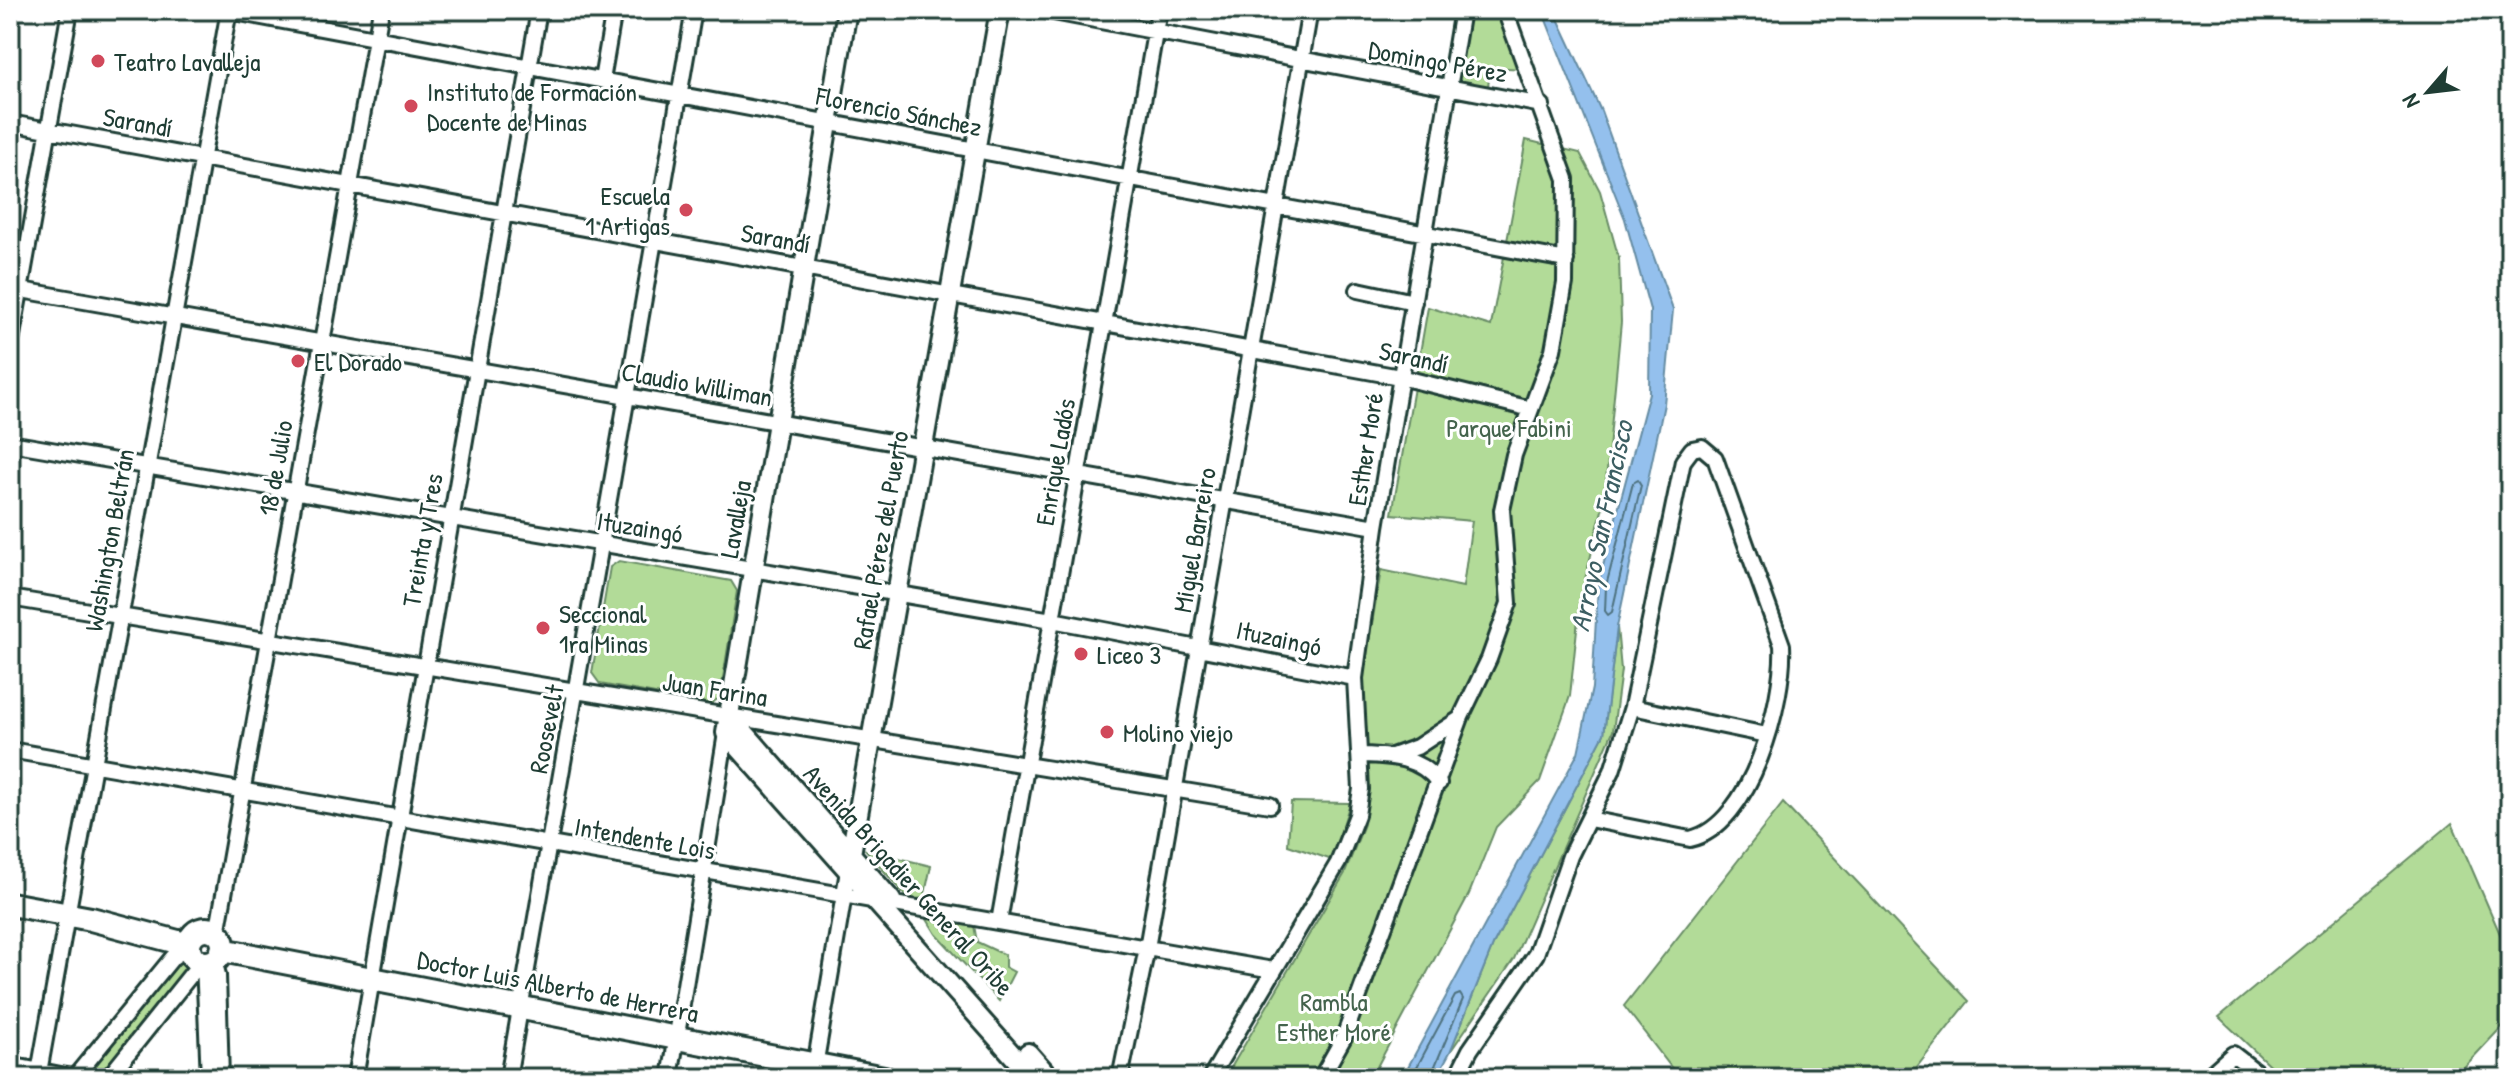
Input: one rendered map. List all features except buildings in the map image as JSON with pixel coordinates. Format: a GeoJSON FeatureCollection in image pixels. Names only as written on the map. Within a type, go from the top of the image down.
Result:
{"type":"FeatureCollection","features":[{"type":"Feature","properties":{"kind":"highway","name":"Doctor Luis Alberto de Herrera"},"geometry":{"type":"LineString","coordinates":[[10,904],[91,919],[204,949],[676,1038],[814,1071],[884,1078]]}},
{"type":"Feature","properties":{"kind":"main road","name":"Lavalleja"},"geometry":{"type":"LineString","coordinates":[[728,724],[847,10]]}},
{"type":"Feature","properties":{"kind":"main road","name":"Rafael Pérez del Puerto"},"geometry":{"type":"LineString","coordinates":[[849,863],[1000,10]]}},
{"type":"Feature","properties":{"kind":"main road","name":"Avenida Brigadier General Oribe"},"geometry":{"type":"LineString","coordinates":[[728,724],[849,863],[894,904],[1013,1045],[1033,1078]]}},
{"type":"Feature","properties":{"kind":"main road","name":"Avenida Brigadier General Oribe"},"geometry":{"type":"LineString","coordinates":[[849,863],[874,900],[1013,1045],[1050,1078]]}},
{"type":"Feature","properties":{"kind":"street"},"geometry":{"type":"LineString","coordinates":[[10,347],[15,288],[50,131],[70,10]]}},
{"type":"Feature","properties":{"kind":"street","name":"Florencio Sánchez"},"geometry":{"type":"LineString","coordinates":[[227,10],[1566,260]]}},
{"type":"Feature","properties":{"kind":"street","name":"Washington Beltrán"},"geometry":{"type":"LineString","coordinates":[[39,1074],[227,10]]}},
{"type":"Feature","properties":{"kind":"street","name":"18 de Julio"},"geometry":{"type":"LineString","coordinates":[[204,949],[243,791],[381,10]]}},
{"type":"Feature","properties":{"kind":"street","name":"Treinta y Tres"},"geometry":{"type":"LineString","coordinates":[[355,1078],[539,10]]}},
{"type":"Feature","properties":{"kind":"street"},"geometry":{"type":"LineString","coordinates":[[602,80],[614,10]]}},
{"type":"Feature","properties":{"kind":"street","name":"Roosevelt"},"geometry":{"type":"LineString","coordinates":[[508,1078],[547,845],[579,691],[601,545],[694,10]]}},
{"type":"Feature","properties":{"kind":"street","name":"Domingo Pérez"},"geometry":{"type":"LineString","coordinates":[[1043,10],[1542,105]]}},
{"type":"Feature","properties":{"kind":"street","name":"Enrique Ladós"},"geometry":{"type":"LineString","coordinates":[[999,922],[1159,10]]}},
{"type":"Feature","properties":{"kind":"street","name":"Miguel Barreiro"},"geometry":{"type":"LineString","coordinates":[[1120,1078],[1147,948],[1310,10]]}},
{"type":"Feature","properties":{"kind":"street","name":"Esther Moré"},"geometry":{"type":"LineString","coordinates":[[1210,1078],[1338,863],[1359,803],[1355,678],[1400,377],[1462,10]]}},
{"type":"Feature","properties":{"kind":"street"},"geometry":{"type":"LineString","coordinates":[[1321,1078],[1344,1037],[1461,717],[1489,659],[1509,603],[1502,510],[1514,455],[1553,350],[1565,283],[1566,179],[1542,105],[1505,10]]}},
{"type":"Feature","properties":{"kind":"street","name":"Sarandí"},"geometry":{"type":"LineString","coordinates":[[10,123],[1400,377],[1531,409]]}},
{"type":"Feature","properties":{"kind":"street","name":"Claudio Williman"},"geometry":{"type":"LineString","coordinates":[[15,288],[1376,527]]}},
{"type":"Feature","properties":{"kind":"street"},"geometry":{"type":"LineString","coordinates":[[1358,290],[1414,302]]}},
{"type":"Feature","properties":{"kind":"street","name":"Ituzaingó"},"geometry":{"type":"LineString","coordinates":[[10,443],[295,494],[1052,620],[1355,678]]}},
{"type":"Feature","properties":{"kind":"street"},"geometry":{"type":"LineString","coordinates":[[1456,1078],[1470,1050],[1536,954],[1570,856],[1612,771],[1632,707],[1683,461],[1692,449],[1702,447],[1715,458],[1782,645],[1784,670],[1757,768],[1736,804],[1703,836],[1690,839],[1589,819]]}},
{"type":"Feature","properties":{"kind":"street","name":"Juan Farina"},"geometry":{"type":"LineString","coordinates":[[10,598],[579,691],[728,724],[871,739],[1270,805]]}},
{"type":"Feature","properties":{"kind":"street"},"geometry":{"type":"LineString","coordinates":[[1632,707],[1767,735]]}},
{"type":"Feature","properties":{"kind":"street"},"geometry":{"type":"LineString","coordinates":[[1392,756],[1432,739],[1461,717]]}},
{"type":"Feature","properties":{"kind":"street","name":"Lavalleja"},"geometry":{"type":"LineString","coordinates":[[670,1078],[728,724]]}},
{"type":"Feature","properties":{"kind":"street","name":"Intendente Lois"},"geometry":{"type":"LineString","coordinates":[[10,750],[1273,970]]}},
{"type":"Feature","properties":{"kind":"street"},"geometry":{"type":"LineString","coordinates":[[1359,755],[1392,756],[1429,769],[1439,783]]}},
{"type":"Feature","properties":{"kind":"street","name":"Rafael Pérez del Puerto"},"geometry":{"type":"LineString","coordinates":[[814,1071],[849,863]]}},
{"type":"Feature","properties":{"kind":"street"},"geometry":{"type":"LineString","coordinates":[[10,1065],[39,1074],[75,1078],[173,957],[204,949]]}},
{"type":"Feature","properties":{"kind":"street"},"geometry":{"type":"LineString","coordinates":[[108,1078],[204,949]]}},
{"type":"Feature","properties":{"kind":"street"},"geometry":{"type":"LineString","coordinates":[[204,949],[209,1078]]}},
{"type":"Feature","properties":{"kind":"street"},"geometry":{"type":"LineString","coordinates":[[204,949],[218,975],[221,1078]]}},
{"type":"Feature","properties":{"kind":"street"},"geometry":{"type":"LineString","coordinates":[[2206,1078],[2233,1054],[2264,1078]]}},
{"type":"Feature","properties":{"kind":"green space"},"geometry":{"type":"Polygon","coordinates":[[[1467,10],[1500,10],[1523,69],[1491,67],[1488,86],[1458,83],[1467,10]]]}},
{"type":"Feature","properties":{"kind":"green space","name":"Parque Fabini"},"geometry":{"type":"Polygon","coordinates":[[[1526,140],[1580,153],[1600,191],[1619,259],[1621,322],[1604,502],[1580,600],[1570,696],[1540,781],[1496,827],[1469,894],[1371,1078],[1225,1078],[1345,873],[1364,824],[1367,792],[1362,683],[1381,570],[1463,587],[1472,521],[1392,514],[1428,307],[1491,326],[1526,140]]]}},
{"type":"Feature","properties":{"kind":"green space"},"geometry":{"type":"Polygon","coordinates":[[[619,561],[731,581],[737,591],[720,697],[711,704],[600,684],[592,673],[610,567],[619,561]]]}},
{"type":"Feature","properties":{"kind":"green space"},"geometry":{"type":"Polygon","coordinates":[[[1617,627],[1621,670],[1613,731],[1514,959],[1450,1052],[1493,945],[1604,734],[1617,627]]]}},
{"type":"Feature","properties":{"kind":"green space"},"geometry":{"type":"Polygon","coordinates":[[[1291,802],[1350,803],[1332,860],[1288,845],[1291,802]]]}},
{"type":"Feature","properties":{"kind":"green space"},"geometry":{"type":"Polygon","coordinates":[[[1783,803],[1969,1001],[1908,1078],[1683,1078],[1624,1006],[1783,803]]]}},
{"type":"Feature","properties":{"kind":"green space"},"geometry":{"type":"Polygon","coordinates":[[[2452,823],[2510,957],[2510,1018],[2454,1078],[2283,1078],[2219,1017],[2452,823]]]}},
{"type":"Feature","properties":{"kind":"green space"},"geometry":{"type":"Polygon","coordinates":[[[866,850],[931,866],[924,898],[909,900],[866,850]]]}},
{"type":"Feature","properties":{"kind":"green space"},"geometry":{"type":"Polygon","coordinates":[[[925,916],[973,920],[977,942],[1005,955],[1005,967],[1014,972],[999,1001],[936,934],[925,916]]]}},
{"type":"Feature","properties":{"kind":"green space"},"geometry":{"type":"Polygon","coordinates":[[[177,960],[188,969],[103,1077],[97,1077],[91,1066],[177,960]]]}},
{"type":"Feature","properties":{"kind":"water","name":"Arroyo San Francisco"},"geometry":{"type":"Polygon","coordinates":[[[1542,10],[1554,10],[1601,111],[1673,310],[1664,404],[1617,627],[1604,734],[1493,945],[1450,1052],[1436,1078],[1402,1078],[1578,753],[1592,688],[1598,585],[1649,393],[1650,310],[1625,219],[1542,10]]]}},
{"type":"Feature","properties":{"kind":"place","name":"Teatro Lavalleja"},"geometry":{"type":"Point","coordinates":[98,61]}},
{"type":"Feature","properties":{"kind":"place","name":"Instituto de Formación Docente de Minas"},"geometry":{"type":"Point","coordinates":[411,106]}},
{"type":"Feature","properties":{"kind":"place","name":"Escuela 1 Artigas"},"geometry":{"type":"Point","coordinates":[686,210]}},
{"type":"Feature","properties":{"kind":"place","name":"El Dorado"},"geometry":{"type":"Point","coordinates":[298,361]}},
{"type":"Feature","properties":{"kind":"place","name":"Seccional 1ra Minas"},"geometry":{"type":"Point","coordinates":[543,628]}},
{"type":"Feature","properties":{"kind":"place","name":"Liceo 3"},"geometry":{"type":"Point","coordinates":[1081,654]}},
{"type":"Feature","properties":{"kind":"place","name":"Molino viejo"},"geometry":{"type":"Point","coordinates":[1107,732]}},
{"type":"Feature","properties":{"kind":"park label","name":"Rambla Esther Moré"},"geometry":{"type":"Point","coordinates":[1334,1016]}}]}
